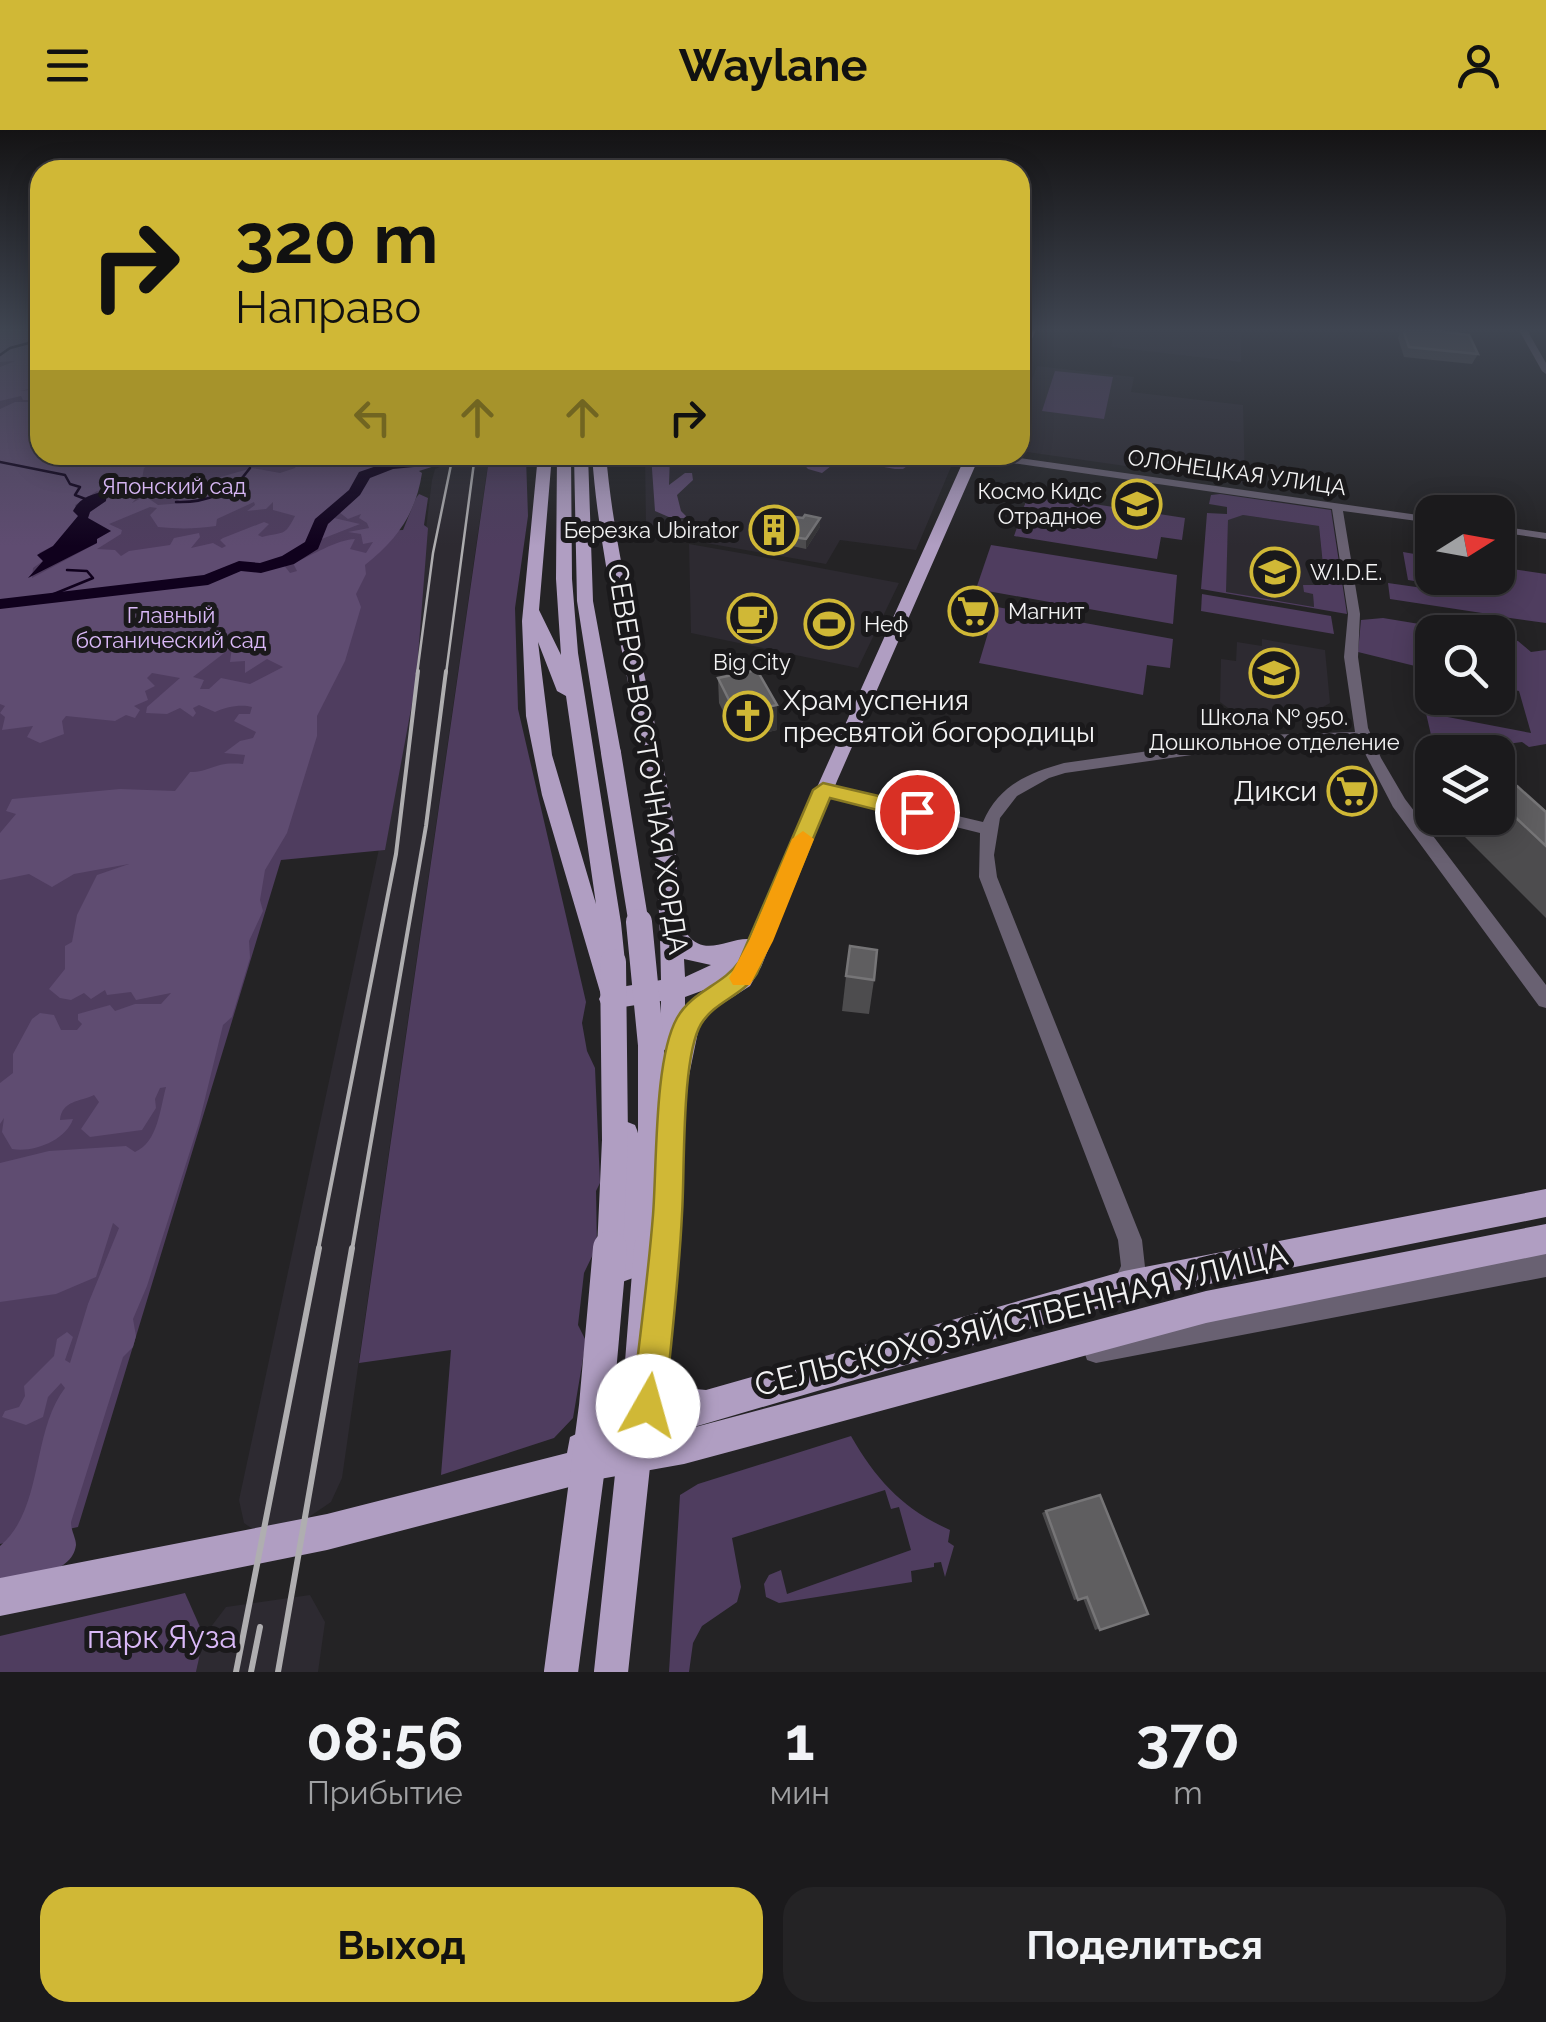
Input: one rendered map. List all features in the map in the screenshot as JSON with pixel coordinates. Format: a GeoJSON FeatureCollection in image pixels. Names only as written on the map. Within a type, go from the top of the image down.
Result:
{"type":"FeatureCollection","features":[{"type":"Feature","properties":{"kind":"main road"},"geometry":{"type":"LineString","coordinates":[[545,465],[544,518],[532,586],[529,638],[536,720],[612,1007],[622,1082],[628,1185],[601,1450],[570,1672]]}},
{"type":"Feature","properties":{"kind":"main road","name":"СЕВЕРО-ВОСТОЧНАЯ ХОРДА"},"geometry":{"type":"LineString","coordinates":[[564,465],[565,603],[593,746],[641,926],[651,1048],[646,1312],[611,1672]]}},
{"type":"Feature","properties":{"kind":"main road","name":"СЕВЕРО-ВОСТОЧНАЯ ХОРДА"},"geometry":{"type":"LineString","coordinates":[[562,1672],[607,1314],[616,1189],[618,1052],[593,746],[602,708],[585,601],[580,465]]}},
{"type":"Feature","properties":{"kind":"main road"},"geometry":{"type":"LineString","coordinates":[[600,465],[602,708]]}},
{"type":"Feature","properties":{"kind":"main road"},"geometry":{"type":"LineString","coordinates":[[674,1090],[687,1023],[704,1002],[741,979],[759,944],[823,790],[970,465]]}},
{"type":"Feature","properties":{"kind":"main road"},"geometry":{"type":"LineString","coordinates":[[602,515],[663,825],[673,932],[672,1158],[653,1369],[626,1541],[611,1672]]}},
{"type":"Feature","properties":{"kind":"main road"},"geometry":{"type":"LineString","coordinates":[[532,586],[538,623],[593,746]]}},
{"type":"Feature","properties":{"kind":"main road"},"geometry":{"type":"LineString","coordinates":[[673,932],[686,950],[712,957],[759,944]]}},
{"type":"Feature","properties":{"kind":"main road"},"geometry":{"type":"LineString","coordinates":[[673,997],[717,976],[759,944]]}},
{"type":"Feature","properties":{"kind":"main road"},"geometry":{"type":"LineString","coordinates":[[612,1007],[724,989]]}},
{"type":"Feature","properties":{"kind":"main road","name":"СЕЛЬСКОХОЗЯЙСТВЕННАЯ УЛИЦА"},"geometry":{"type":"LineString","coordinates":[[644,1442],[728,1400],[1124,1286],[1546,1203]]}},
{"type":"Feature","properties":{"kind":"main road","name":"СЕЛЬСКОХОЗЯЙСТВЕННАЯ УЛИЦА"},"geometry":{"type":"LineString","coordinates":[[0,1597],[327,1532],[517,1484],[601,1450],[928,1380],[1206,1307],[1546,1239]]}},
{"type":"Feature","properties":{"kind":"main road"},"geometry":{"type":"LineString","coordinates":[[653,1369],[660,1386],[677,1404],[699,1407],[728,1400]]}},
{"type":"Feature","properties":{"kind":"street","name":"ОЛОНЕЦКАЯ УЛИЦА"},"geometry":{"type":"LineString","coordinates":[[1030,463],[1415,517]]}},
{"type":"Feature","properties":{"kind":"street"},"geometry":{"type":"LineString","coordinates":[[1337,506],[1354,614],[1351,658],[1364,737],[1399,803],[1546,1000]]}},
{"type":"Feature","properties":{"kind":"street"},"geometry":{"type":"LineString","coordinates":[[1515,532],[1546,536]]}},
{"type":"Feature","properties":{"kind":"street"},"geometry":{"type":"LineString","coordinates":[[1124,1286],[1133,1267],[1130,1240],[988,876],[983,846],[996,807],[1034,775],[1064,768],[1262,740],[1364,737]]}},
{"type":"Feature","properties":{"kind":"street"},"geometry":{"type":"LineString","coordinates":[[823,790],[987,829]]}},
{"type":"Feature","properties":{"kind":"street"},"geometry":{"type":"LineString","coordinates":[[928,1380],[1546,1265]]}},
{"type":"Feature","properties":{"kind":"shaded area"},"geometry":{"type":"Polygon","coordinates":[[[1030,402],[1243,405],[1245,483],[1030,452],[1030,402]]]}},
{"type":"Feature","properties":{"kind":"shaded area"},"geometry":{"type":"Polygon","coordinates":[[[645,465],[952,465],[916,550],[840,540],[826,564],[689,540],[688,533],[646,526],[645,465]]]}},
{"type":"Feature","properties":{"kind":"shaded area"},"geometry":{"type":"Polygon","coordinates":[[[488,466],[342,1478],[331,1502],[309,1517],[254,1530],[244,1523],[239,1500],[397,765],[432,480],[435,469],[488,466]]]}},
{"type":"Feature","properties":{"kind":"shaded area"},"geometry":{"type":"Polygon","coordinates":[[[107,492],[106,501],[88,518],[111,531],[97,539],[97,543],[28,578],[43,561],[37,555],[53,546],[78,516],[73,511],[79,502],[107,492]]]}},
{"type":"Feature","properties":{"kind":"shaded area","name":"W.I.D.E."},"geometry":{"type":"Polygon","coordinates":[[[1243,515],[1319,526],[1325,586],[1313,594],[1314,607],[1225,592],[1228,519],[1243,515]]]}},
{"type":"Feature","properties":{"kind":"shaded area"},"geometry":{"type":"Polygon","coordinates":[[[689,544],[899,583],[858,668],[691,633],[689,544]]]}},
{"type":"Feature","properties":{"kind":"shaded area","name":"Школа № 950. Дошкольное отделение"},"geometry":{"type":"Polygon","coordinates":[[[1262,639],[1325,650],[1330,703],[1312,713],[1310,720],[1233,729],[1235,713],[1220,702],[1221,659],[1236,661],[1237,642],[1262,646],[1262,639]]]}},
{"type":"Feature","properties":{"kind":"shaded area"},"geometry":{"type":"Polygon","coordinates":[[[310,1595],[325,1622],[318,1672],[196,1672],[204,1636],[226,1607],[310,1595]]]}},
{"type":"Feature","properties":{"kind":"green space","name":"Главный ботанический сад"},"geometry":{"type":"Polygon","coordinates":[[[0,402],[30,402],[30,465],[406,465],[376,531],[403,530],[419,494],[428,498],[416,682],[385,850],[281,860],[78,1527],[0,1544],[0,402]]]}},
{"type":"Feature","properties":{"kind":"green space","name":"Главный ботанический сад"},"geometry":{"type":"Polygon","coordinates":[[[15,402],[30,402],[30,465],[149,465],[144,468],[140,490],[143,491],[132,503],[145,496],[158,505],[182,503],[165,490],[183,484],[201,493],[210,490],[205,484],[210,480],[252,468],[280,473],[297,465],[438,465],[419,471],[422,473],[415,501],[403,525],[365,565],[366,574],[356,594],[361,607],[345,661],[317,716],[317,736],[287,833],[265,870],[260,900],[263,911],[249,941],[250,958],[232,1017],[223,1025],[199,1123],[133,1319],[133,1347],[123,1357],[71,1522],[76,1545],[73,1555],[45,1573],[0,1578],[0,1546],[24,1512],[47,1426],[65,1388],[61,1383],[48,1397],[43,1417],[26,1425],[2,1417],[5,1411],[19,1407],[25,1396],[24,1386],[54,1356],[57,1339],[67,1332],[73,1337],[65,1360],[70,1363],[88,1304],[119,1228],[113,1223],[96,1277],[56,1294],[0,1302],[0,1163],[49,1151],[126,1146],[135,1152],[153,1133],[166,1087],[160,1088],[156,1108],[142,1130],[90,1137],[81,1129],[99,1102],[94,1095],[64,1109],[60,1120],[73,1119],[64,1133],[39,1147],[21,1150],[12,1149],[2,1132],[0,1083],[13,1073],[13,1054],[32,1019],[40,1013],[54,1015],[61,1030],[77,1030],[82,1024],[78,1014],[110,1005],[115,1011],[135,1004],[161,1004],[171,993],[136,1000],[131,992],[107,995],[105,990],[91,999],[84,993],[71,1000],[60,998],[49,989],[65,969],[65,946],[72,942],[77,915],[97,875],[129,864],[74,874],[52,887],[29,874],[0,880],[0,833],[16,814],[6,811],[12,799],[120,789],[175,791],[190,772],[243,764],[245,755],[224,753],[240,741],[253,738],[256,732],[234,721],[239,714],[250,714],[252,707],[248,706],[215,712],[199,705],[193,708],[193,717],[180,708],[167,714],[146,713],[147,707],[180,678],[152,673],[147,678],[155,686],[145,691],[148,700],[134,706],[140,710],[135,718],[126,715],[115,721],[66,716],[62,721],[64,734],[40,743],[27,737],[33,726],[2,730],[5,717],[0,713],[5,706],[0,704],[0,409],[15,402]],[[97,491],[75,505],[79,516],[53,546],[39,553],[43,561],[33,568],[32,578],[97,543],[96,539],[111,531],[88,518],[106,501],[106,496],[97,491]],[[254,502],[217,519],[216,526],[187,528],[158,527],[150,515],[157,508],[150,507],[109,524],[122,530],[121,534],[97,549],[115,550],[121,556],[129,551],[170,545],[174,538],[199,533],[191,548],[213,543],[222,548],[226,546],[220,540],[223,538],[264,522],[269,524],[258,535],[283,532],[295,516],[273,510],[273,502],[266,509],[247,511],[254,502]],[[339,512],[334,518],[360,524],[309,544],[307,552],[276,564],[283,564],[290,573],[297,571],[293,563],[355,539],[350,549],[366,553],[373,542],[363,544],[361,534],[348,532],[369,528],[367,523],[359,518],[361,514],[348,519],[339,512]],[[232,647],[193,677],[204,680],[200,689],[209,689],[221,678],[250,684],[283,667],[267,659],[245,673],[245,661],[230,662],[232,647]]]}},
{"type":"Feature","properties":{"kind":"green space"},"geometry":{"type":"Polygon","coordinates":[[[1045,402],[1108,402],[1104,419],[1042,411],[1045,402]]]}},
{"type":"Feature","properties":{"kind":"green space"},"geometry":{"type":"Polygon","coordinates":[[[526,465],[528,516],[515,608],[518,709],[586,1002],[582,1023],[595,1068],[600,1183],[596,1191],[597,1246],[584,1273],[578,1325],[586,1341],[573,1418],[554,1438],[441,1475],[451,1350],[359,1363],[488,466],[526,465]]]}},
{"type":"Feature","properties":{"kind":"green space"},"geometry":{"type":"Polygon","coordinates":[[[652,465],[670,465],[669,485],[685,473],[692,473],[693,480],[677,495],[681,511],[688,518],[671,518],[655,511],[652,465]]]}},
{"type":"Feature","properties":{"kind":"green space"},"geometry":{"type":"Polygon","coordinates":[[[804,465],[832,465],[822,473],[804,465]]]}},
{"type":"Feature","properties":{"kind":"green space"},"geometry":{"type":"Polygon","coordinates":[[[873,465],[908,465],[895,469],[873,465]]]}},
{"type":"Feature","properties":{"kind":"green space"},"geometry":{"type":"Polygon","coordinates":[[[1029,494],[1185,518],[1182,540],[1161,537],[1157,559],[1014,536],[1022,513],[1003,510],[1005,506],[1023,509],[1029,494]]]}},
{"type":"Feature","properties":{"kind":"green space"},"geometry":{"type":"Polygon","coordinates":[[[1211,495],[1331,510],[1347,614],[1201,589],[1207,513],[1227,514],[1227,507],[1209,504],[1211,495]],[[1243,515],[1228,520],[1226,592],[1314,607],[1313,594],[1304,592],[1303,585],[1325,585],[1319,526],[1243,515]]]}},
{"type":"Feature","properties":{"kind":"green space"},"geometry":{"type":"Polygon","coordinates":[[[991,545],[1177,575],[1173,624],[976,589],[991,545]]]}},
{"type":"Feature","properties":{"kind":"green space"},"geometry":{"type":"Polygon","coordinates":[[[1403,552],[1415,554],[1415,581],[1408,580],[1403,552]]]}},
{"type":"Feature","properties":{"kind":"green space"},"geometry":{"type":"Polygon","coordinates":[[[1515,569],[1546,574],[1546,623],[1515,619],[1515,615],[1483,615],[1390,599],[1388,583],[1415,587],[1415,595],[1515,595],[1515,569]]]}},
{"type":"Feature","properties":{"kind":"green space"},"geometry":{"type":"Polygon","coordinates":[[[1202,594],[1331,616],[1334,634],[1201,611],[1202,594]]]}},
{"type":"Feature","properties":{"kind":"green space"},"geometry":{"type":"Polygon","coordinates":[[[997,607],[1173,639],[1170,668],[1147,665],[1143,695],[979,663],[988,633],[961,625],[990,628],[997,607]]]}},
{"type":"Feature","properties":{"kind":"green space"},"geometry":{"type":"Polygon","coordinates":[[[1383,618],[1415,623],[1415,666],[1358,652],[1361,620],[1383,618]]]}},
{"type":"Feature","properties":{"kind":"green space"},"geometry":{"type":"Polygon","coordinates":[[[1515,640],[1531,652],[1546,650],[1546,744],[1529,747],[1515,743],[1515,735],[1431,735],[1426,715],[1531,733],[1519,691],[1515,690],[1515,640]]]}},
{"type":"Feature","properties":{"kind":"green space"},"geometry":{"type":"Polygon","coordinates":[[[851,1436],[893,1492],[918,1513],[950,1530],[948,1542],[954,1546],[945,1577],[941,1562],[911,1571],[912,1582],[779,1603],[766,1597],[764,1584],[769,1575],[781,1570],[787,1594],[911,1550],[899,1507],[891,1509],[885,1490],[732,1538],[741,1587],[737,1602],[702,1626],[693,1643],[689,1672],[669,1672],[680,1495],[698,1484],[851,1436]]]}},
{"type":"Feature","properties":{"kind":"green space","name":"парк Яуза"},"geometry":{"type":"Polygon","coordinates":[[[185,1593],[204,1636],[196,1672],[0,1672],[0,1636],[185,1593]]]}},
{"type":"Feature","properties":{"kind":"building"},"geometry":{"type":"Polygon","coordinates":[[[770,514],[820,518],[806,539],[793,537],[797,530],[763,525],[770,514]]]}},
{"type":"Feature","properties":{"kind":"building"},"geometry":{"type":"Polygon","coordinates":[[[757,670],[777,705],[736,714],[718,678],[757,670]]]}},
{"type":"Feature","properties":{"kind":"building"},"geometry":{"type":"Polygon","coordinates":[[[1515,786],[1546,812],[1546,846],[1515,817],[1515,786]]]}},
{"type":"Feature","properties":{"kind":"building"},"geometry":{"type":"Polygon","coordinates":[[[850,946],[877,950],[874,980],[846,976],[850,946]]]}},
{"type":"Feature","properties":{"kind":"building"},"geometry":{"type":"Polygon","coordinates":[[[1100,1495],[1148,1614],[1100,1630],[1087,1597],[1078,1600],[1046,1511],[1100,1495]]]}},
{"type":"Feature","properties":{"kind":"waterway"},"geometry":{"type":"LineString","coordinates":[[0,462],[65,475],[70,484],[80,487],[75,495],[88,500]]}},
{"type":"Feature","properties":{"kind":"waterway"},"geometry":{"type":"LineString","coordinates":[[0,604],[208,580],[239,566],[261,568],[288,560],[312,545],[321,522],[355,492],[364,475],[391,465]]}},
{"type":"Feature","properties":{"kind":"waterway"},"geometry":{"type":"LineString","coordinates":[[176,502],[218,495],[250,468]]}},
{"type":"Feature","properties":{"kind":"waterway"},"geometry":{"type":"LineString","coordinates":[[44,598],[93,578],[87,571],[67,570]]}},
{"type":"Feature","properties":{"kind":"railway"},"geometry":{"type":"LineString","coordinates":[[417,674],[433,553],[451,465]]}},
{"type":"Feature","properties":{"kind":"railway"},"geometry":{"type":"LineString","coordinates":[[446,674],[474,465]]}},
{"type":"Feature","properties":{"kind":"railway"},"geometry":{"type":"LineString","coordinates":[[318,1250],[396,854],[418,671]]}},
{"type":"Feature","properties":{"kind":"railway"},"geometry":{"type":"LineString","coordinates":[[352,1250],[426,826],[446,671]]}},
{"type":"Feature","properties":{"kind":"railway"},"geometry":{"type":"LineString","coordinates":[[236,1672],[319,1248]]}},
{"type":"Feature","properties":{"kind":"railway"},"geometry":{"type":"LineString","coordinates":[[278,1672],[352,1248]]}},
{"type":"Feature","properties":{"kind":"railway"},"geometry":{"type":"LineString","coordinates":[[251,1672],[260,1627]]}},
{"type":"Feature","properties":{"kind":"slow traffic"},"geometry":{"type":"LineString","coordinates":[[741,978],[761,941],[803,839]]}},
{"type":"Feature","properties":{"kind":"place","name":"Космо Кидс Отрадное"},"geometry":{"type":"Point","coordinates":[1137,504]}},
{"type":"Feature","properties":{"kind":"place","name":"Березка Ubirator"},"geometry":{"type":"Point","coordinates":[774,530]}},
{"type":"Feature","properties":{"kind":"place","name":"W.I.D.E."},"geometry":{"type":"Point","coordinates":[1275,572]}},
{"type":"Feature","properties":{"kind":"place","name":"Магнит"},"geometry":{"type":"Point","coordinates":[973,611]}},
{"type":"Feature","properties":{"kind":"place","name":"Big City"},"geometry":{"type":"Point","coordinates":[752,618]}},
{"type":"Feature","properties":{"kind":"place","name":"Неф"},"geometry":{"type":"Point","coordinates":[829,624]}},
{"type":"Feature","properties":{"kind":"place","name":"Школа № 950. Дошкольное отделение"},"geometry":{"type":"Point","coordinates":[1274,673]}},
{"type":"Feature","properties":{"kind":"place","name":"Храм успения пресвятой богородицы"},"geometry":{"type":"Point","coordinates":[748,716]}},
{"type":"Feature","properties":{"kind":"place","name":"Дикси"},"geometry":{"type":"Point","coordinates":[1352,791]}},
{"type":"Feature","properties":{"kind":"route"},"geometry":{"type":"LineString","coordinates":[[648,1406],[668,1215],[674,1090],[687,1023],[704,1002],[741,979],[749,966],[823,790],[917,812]]}},
{"type":"Feature","properties":{"kind":"park label","name":"Японский сад"},"geometry":{"type":"Point","coordinates":[174,486]}}]}
